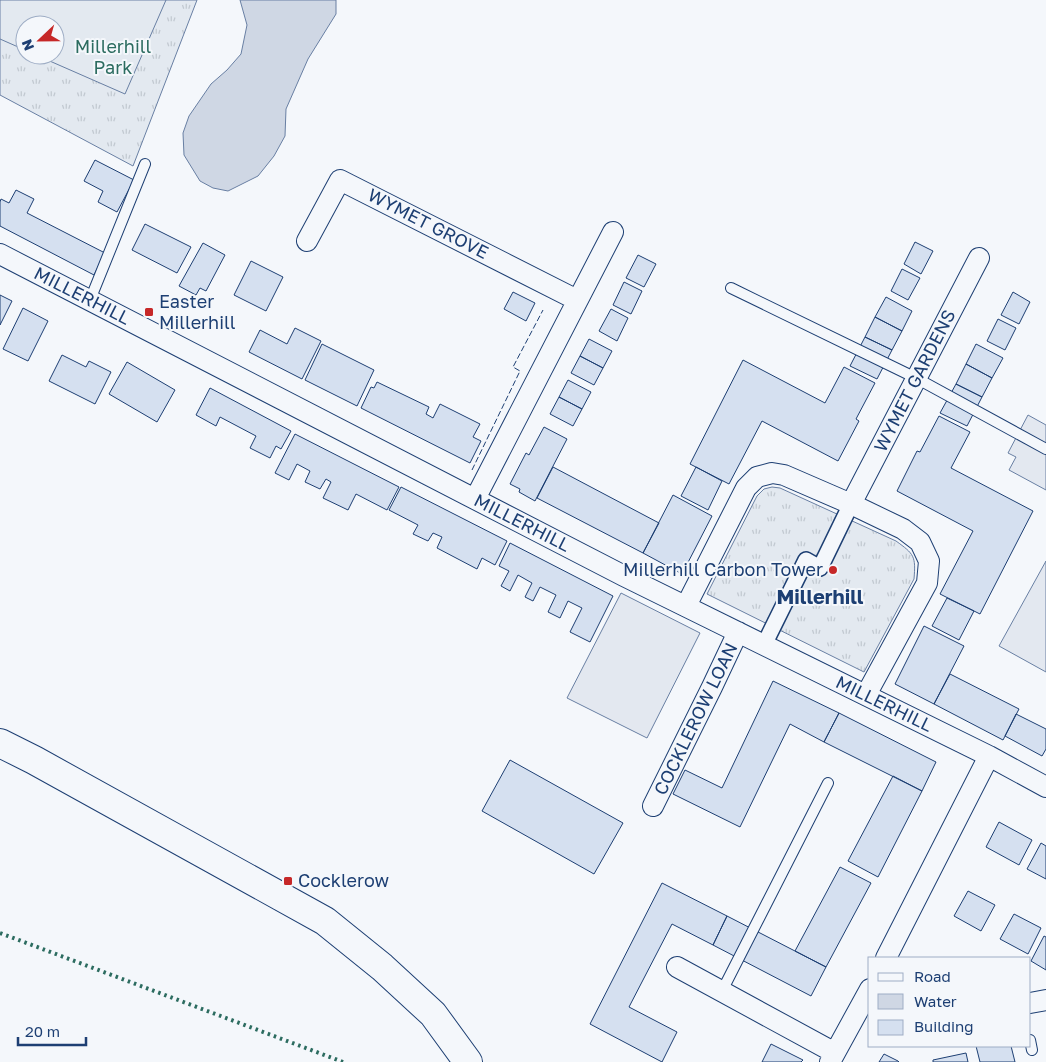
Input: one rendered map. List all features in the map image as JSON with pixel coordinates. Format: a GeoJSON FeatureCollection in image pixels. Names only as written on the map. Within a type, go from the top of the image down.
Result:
{"type":"FeatureCollection","features":[{"type":"Feature","properties":{"kind":"main road"},"geometry":{"type":"LineString","coordinates":[[0,743],[325,921],[382,967],[433,1014],[468,1062]]}},
{"type":"Feature","properties":{"kind":"street","name":"WYMET GROVE"},"geometry":{"type":"LineString","coordinates":[[307,241],[340,180],[577,300]]}},
{"type":"Feature","properties":{"kind":"street"},"geometry":{"type":"LineString","coordinates":[[475,499],[613,232]]}},
{"type":"Feature","properties":{"kind":"street","name":"MILLERHILL"},"geometry":{"type":"LineString","coordinates":[[0,254],[624,576],[1046,786]]}},
{"type":"Feature","properties":{"kind":"street","name":"WYMET GARDENS"},"geometry":{"type":"LineString","coordinates":[[851,504],[979,258]]}},
{"type":"Feature","properties":{"kind":"street"},"geometry":{"type":"LineString","coordinates":[[686,606],[746,488],[757,477],[772,473],[784,475],[903,529],[920,542],[929,561],[927,583],[866,695]]}},
{"type":"Feature","properties":{"kind":"street"},"geometry":{"type":"LineString","coordinates":[[764,645],[806,560],[820,568],[851,504]]}},
{"type":"Feature","properties":{"kind":"street","name":"COCKLEROW LOAN"},"geometry":{"type":"LineString","coordinates":[[653,806],[738,632]]}},
{"type":"Feature","properties":{"kind":"street"},"geometry":{"type":"LineString","coordinates":[[887,957],[989,756]]}},
{"type":"Feature","properties":{"kind":"street"},"geometry":{"type":"LineString","coordinates":[[677,967],[722,991],[833,1058],[868,993]]}},
{"type":"Feature","properties":{"kind":"street"},"geometry":{"type":"LineString","coordinates":[[1031,1003],[1046,1000]]}},
{"type":"Feature","properties":{"kind":"lane"},"geometry":{"type":"LineString","coordinates":[[90,300],[145,164]]}},
{"type":"Feature","properties":{"kind":"lane"},"geometry":{"type":"LineString","coordinates":[[731,288],[916,378],[1046,449]]}},
{"type":"Feature","properties":{"kind":"lane"},"geometry":{"type":"LineString","coordinates":[[722,991],[828,783]]}},
{"type":"Feature","properties":{"kind":"green space","name":"Millerhill Park"},"geometry":{"type":"Polygon","coordinates":[[[0,0],[197,0],[133,166],[0,95],[0,0]]]}},
{"type":"Feature","properties":{"kind":"green space"},"geometry":{"type":"Polygon","coordinates":[[[0,0],[166,0],[125,94],[59,65],[65,65],[65,15],[15,15],[15,46],[0,39],[0,0]]]}},
{"type":"Feature","properties":{"kind":"green space"},"geometry":{"type":"Polygon","coordinates":[[[780,488],[896,541],[907,549],[914,560],[914,579],[864,672],[707,594],[757,496],[764,489],[780,488]]]}},
{"type":"Feature","properties":{"kind":"shaded area"},"geometry":{"type":"Polygon","coordinates":[[[1028,415],[1046,425],[1046,490],[1009,470],[1016,457],[1008,453],[1028,415]]]}},
{"type":"Feature","properties":{"kind":"shaded area"},"geometry":{"type":"Polygon","coordinates":[[[1046,561],[1046,672],[999,646],[1046,561]]]}},
{"type":"Feature","properties":{"kind":"shaded area"},"geometry":{"type":"Polygon","coordinates":[[[621,593],[700,633],[647,738],[567,698],[621,593]]]}},
{"type":"Feature","properties":{"kind":"water"},"geometry":{"type":"Polygon","coordinates":[[[240,0],[336,0],[336,14],[308,59],[286,109],[285,136],[274,156],[258,176],[228,191],[213,188],[200,181],[184,155],[183,133],[189,116],[211,84],[241,54],[247,25],[240,0]]]}},
{"type":"Feature","properties":{"kind":"building"},"geometry":{"type":"Polygon","coordinates":[[[95,160],[134,180],[117,212],[98,202],[103,191],[84,181],[95,160]]]}},
{"type":"Feature","properties":{"kind":"building"},"geometry":{"type":"Polygon","coordinates":[[[16,190],[34,199],[27,213],[105,253],[94,275],[0,226],[1,199],[9,203],[16,190]]]}},
{"type":"Feature","properties":{"kind":"building"},"geometry":{"type":"Polygon","coordinates":[[[145,224],[191,247],[177,273],[132,250],[145,224]]]}},
{"type":"Feature","properties":{"kind":"building"},"geometry":{"type":"Polygon","coordinates":[[[915,242],[933,251],[921,274],[904,264],[915,242]]]}},
{"type":"Feature","properties":{"kind":"building"},"geometry":{"type":"Polygon","coordinates":[[[203,243],[225,255],[206,291],[200,288],[196,295],[179,286],[203,243]]]}},
{"type":"Feature","properties":{"kind":"building"},"geometry":{"type":"Polygon","coordinates":[[[638,255],[656,264],[644,287],[626,278],[638,255]]]}},
{"type":"Feature","properties":{"kind":"building"},"geometry":{"type":"Polygon","coordinates":[[[251,261],[283,277],[266,311],[234,295],[251,261]]]}},
{"type":"Feature","properties":{"kind":"building"},"geometry":{"type":"Polygon","coordinates":[[[902,269],[920,278],[908,300],[891,291],[902,269]]]}},
{"type":"Feature","properties":{"kind":"building"},"geometry":{"type":"Polygon","coordinates":[[[624,282],[642,291],[631,314],[613,305],[624,282]]]}},
{"type":"Feature","properties":{"kind":"building"},"geometry":{"type":"Polygon","coordinates":[[[513,292],[535,303],[526,321],[504,309],[513,292]]]}},
{"type":"Feature","properties":{"kind":"building"},"geometry":{"type":"Polygon","coordinates":[[[1013,292],[1030,302],[1019,324],[1001,315],[1013,292]]]}},
{"type":"Feature","properties":{"kind":"building"},"geometry":{"type":"Polygon","coordinates":[[[0,295],[12,301],[0,325],[0,295]]]}},
{"type":"Feature","properties":{"kind":"building"},"geometry":{"type":"Polygon","coordinates":[[[886,297],[912,311],[902,331],[875,317],[886,297]]]}},
{"type":"Feature","properties":{"kind":"building"},"geometry":{"type":"Polygon","coordinates":[[[23,308],[48,321],[28,361],[3,349],[23,308]]]}},
{"type":"Feature","properties":{"kind":"building"},"geometry":{"type":"Polygon","coordinates":[[[611,309],[628,318],[617,341],[599,331],[611,309]]]}},
{"type":"Feature","properties":{"kind":"building"},"geometry":{"type":"Polygon","coordinates":[[[875,317],[902,331],[892,350],[865,337],[875,317]]]}},
{"type":"Feature","properties":{"kind":"building"},"geometry":{"type":"Polygon","coordinates":[[[998,319],[1016,328],[1005,350],[987,341],[998,319]]]}},
{"type":"Feature","properties":{"kind":"building"},"geometry":{"type":"Polygon","coordinates":[[[295,328],[321,341],[302,379],[249,352],[260,330],[287,344],[295,328]]]}},
{"type":"Feature","properties":{"kind":"building"},"geometry":{"type":"Polygon","coordinates":[[[865,337],[892,350],[877,379],[850,366],[865,337]]]}},
{"type":"Feature","properties":{"kind":"building"},"geometry":{"type":"Polygon","coordinates":[[[589,339],[612,351],[603,368],[580,356],[589,339]]]}},
{"type":"Feature","properties":{"kind":"building"},"geometry":{"type":"Polygon","coordinates":[[[322,344],[374,370],[357,406],[305,380],[322,344]]]}},
{"type":"Feature","properties":{"kind":"building"},"geometry":{"type":"Polygon","coordinates":[[[976,344],[1003,358],[992,378],[966,364],[976,344]]]}},
{"type":"Feature","properties":{"kind":"building"},"geometry":{"type":"Polygon","coordinates":[[[62,355],[86,367],[89,361],[111,372],[95,404],[49,381],[62,355]]]}},
{"type":"Feature","properties":{"kind":"building"},"geometry":{"type":"Polygon","coordinates":[[[580,356],[603,368],[594,385],[571,373],[580,356]]]}},
{"type":"Feature","properties":{"kind":"building"},"geometry":{"type":"Polygon","coordinates":[[[743,360],[825,403],[844,367],[875,383],[856,419],[859,421],[838,461],[762,421],[729,484],[690,464],[743,360]]]}},
{"type":"Feature","properties":{"kind":"building"},"geometry":{"type":"Polygon","coordinates":[[[127,362],[175,390],[157,422],[109,394],[127,362]]]}},
{"type":"Feature","properties":{"kind":"building"},"geometry":{"type":"Polygon","coordinates":[[[966,364],[992,378],[982,397],[956,384],[966,364]]]}},
{"type":"Feature","properties":{"kind":"building"},"geometry":{"type":"Polygon","coordinates":[[[568,380],[591,392],[582,409],[559,397],[568,380]]]}},
{"type":"Feature","properties":{"kind":"building"},"geometry":{"type":"Polygon","coordinates":[[[377,382],[429,407],[426,414],[433,418],[440,404],[480,424],[473,437],[481,441],[470,463],[361,408],[371,387],[374,388],[377,382]]]}},
{"type":"Feature","properties":{"kind":"building"},"geometry":{"type":"Polygon","coordinates":[[[956,384],[982,397],[967,426],[940,413],[956,384]]]}},
{"type":"Feature","properties":{"kind":"building"},"geometry":{"type":"Polygon","coordinates":[[[210,388],[291,431],[281,449],[276,446],[270,458],[250,448],[256,436],[220,417],[216,426],[196,415],[210,388]]]}},
{"type":"Feature","properties":{"kind":"building"},"geometry":{"type":"Polygon","coordinates":[[[559,397],[582,409],[573,426],[550,414],[559,397]]]}},
{"type":"Feature","properties":{"kind":"building"},"geometry":{"type":"Polygon","coordinates":[[[939,416],[970,432],[951,468],[1033,511],[980,614],[940,594],[973,531],[897,491],[917,451],[920,452],[939,416]]]}},
{"type":"Feature","properties":{"kind":"building"},"geometry":{"type":"Polygon","coordinates":[[[544,427],[567,439],[535,501],[519,492],[520,489],[510,484],[526,453],[529,455],[544,427]]]}},
{"type":"Feature","properties":{"kind":"building"},"geometry":{"type":"Polygon","coordinates":[[[295,434],[399,487],[387,510],[356,494],[348,510],[323,498],[331,482],[326,479],[320,489],[305,482],[310,471],[297,464],[289,480],[275,473],[295,434]]]}},
{"type":"Feature","properties":{"kind":"building"},"geometry":{"type":"Polygon","coordinates":[[[553,467],[659,523],[643,553],[537,498],[553,467]]]}},
{"type":"Feature","properties":{"kind":"building"},"geometry":{"type":"Polygon","coordinates":[[[696,467],[722,481],[708,510],[681,496],[696,467]]]}},
{"type":"Feature","properties":{"kind":"building"},"geometry":{"type":"Polygon","coordinates":[[[401,487],[507,541],[495,565],[482,558],[477,569],[437,548],[442,537],[433,533],[428,541],[413,534],[418,525],[389,510],[401,487]]]}},
{"type":"Feature","properties":{"kind":"building"},"geometry":{"type":"Polygon","coordinates":[[[673,495],[712,516],[682,574],[643,553],[673,495]]]}},
{"type":"Feature","properties":{"kind":"building"},"geometry":{"type":"Polygon","coordinates":[[[510,543],[613,596],[590,642],[570,632],[582,608],[568,601],[560,618],[548,612],[556,595],[540,587],[533,601],[525,597],[532,583],[518,575],[510,591],[501,586],[509,571],[499,566],[510,543]]]}},
{"type":"Feature","properties":{"kind":"building"},"geometry":{"type":"Polygon","coordinates":[[[947,598],[974,611],[959,640],[932,626],[947,598]]]}},
{"type":"Feature","properties":{"kind":"building"},"geometry":{"type":"Polygon","coordinates":[[[924,626],[964,646],[934,704],[895,684],[924,626]]]}},
{"type":"Feature","properties":{"kind":"building"},"geometry":{"type":"Polygon","coordinates":[[[950,674],[1019,709],[1003,740],[934,704],[950,674]]]}},
{"type":"Feature","properties":{"kind":"building"},"geometry":{"type":"Polygon","coordinates":[[[773,681],[839,713],[824,742],[790,724],[740,827],[673,794],[685,770],[722,788],[773,681]]]}},
{"type":"Feature","properties":{"kind":"building"},"geometry":{"type":"Polygon","coordinates":[[[839,713],[936,762],[922,791],[824,742],[839,713]]]}},
{"type":"Feature","properties":{"kind":"building"},"geometry":{"type":"Polygon","coordinates":[[[1016,714],[1046,729],[1046,749],[1042,756],[1005,736],[1016,714]]]}},
{"type":"Feature","properties":{"kind":"building"},"geometry":{"type":"Polygon","coordinates":[[[510,760],[623,823],[594,874],[482,811],[510,760]]]}},
{"type":"Feature","properties":{"kind":"building"},"geometry":{"type":"Polygon","coordinates":[[[893,776],[922,791],[878,877],[848,861],[893,776]]]}},
{"type":"Feature","properties":{"kind":"building"},"geometry":{"type":"Polygon","coordinates":[[[999,822],[1032,840],[1019,865],[986,847],[999,822]]]}},
{"type":"Feature","properties":{"kind":"building"},"geometry":{"type":"Polygon","coordinates":[[[1041,843],[1046,846],[1046,879],[1027,869],[1041,843]]]}},
{"type":"Feature","properties":{"kind":"building"},"geometry":{"type":"Polygon","coordinates":[[[840,867],[871,883],[826,967],[795,951],[840,867]]]}},
{"type":"Feature","properties":{"kind":"building"},"geometry":{"type":"Polygon","coordinates":[[[662,883],[727,916],[713,945],[672,924],[629,1007],[677,1032],[662,1062],[590,1024],[662,883]]]}},
{"type":"Feature","properties":{"kind":"building"},"geometry":{"type":"Polygon","coordinates":[[[968,891],[995,905],[981,931],[954,916],[968,891]]]}},
{"type":"Feature","properties":{"kind":"building"},"geometry":{"type":"Polygon","coordinates":[[[1014,914],[1041,928],[1028,954],[1000,939],[1014,914]]]}},
{"type":"Feature","properties":{"kind":"building"},"geometry":{"type":"Polygon","coordinates":[[[727,916],[826,967],[811,996],[713,945],[727,916]]]}},
{"type":"Feature","properties":{"kind":"building"},"geometry":{"type":"Polygon","coordinates":[[[1044,936],[1046,937],[1046,970],[1031,961],[1044,936]]]}},
{"type":"Feature","properties":{"kind":"building"},"geometry":{"type":"Polygon","coordinates":[[[771,1044],[803,1060],[801,1062],[762,1062],[771,1044]]]}},
{"type":"Feature","properties":{"kind":"building"},"geometry":{"type":"Polygon","coordinates":[[[976,1047],[1011,1047],[1015,1062],[980,1062],[976,1047]]]}},
{"type":"Feature","properties":{"kind":"building"},"geometry":{"type":"Polygon","coordinates":[[[966,1053],[968,1062],[933,1062],[933,1060],[966,1053]]]}},
{"type":"Feature","properties":{"kind":"building"},"geometry":{"type":"Polygon","coordinates":[[[884,1054],[898,1061],[899,1062],[879,1062],[884,1054]]]}},
{"type":"Feature","properties":{"kind":"hedge"},"geometry":{"type":"LineString","coordinates":[[0,933],[343,1062]]}},
{"type":"Feature","properties":{"kind":"fence"},"geometry":{"type":"LineString","coordinates":[[472,470],[520,371],[513,367],[543,310]]}},
{"type":"Feature","properties":{"kind":"place","name":"Easter Millerhill"},"geometry":{"type":"Point","coordinates":[149,312]}},
{"type":"Feature","properties":{"kind":"place","name":"Millerhill Carbon Tower"},"geometry":{"type":"Point","coordinates":[833,570]}},
{"type":"Feature","properties":{"kind":"place","name":"Cocklerow"},"geometry":{"type":"Point","coordinates":[288,881]}},
{"type":"Feature","properties":{"kind":"district","name":"Millerhill"},"geometry":{"type":"Point","coordinates":[820,597]}}]}
